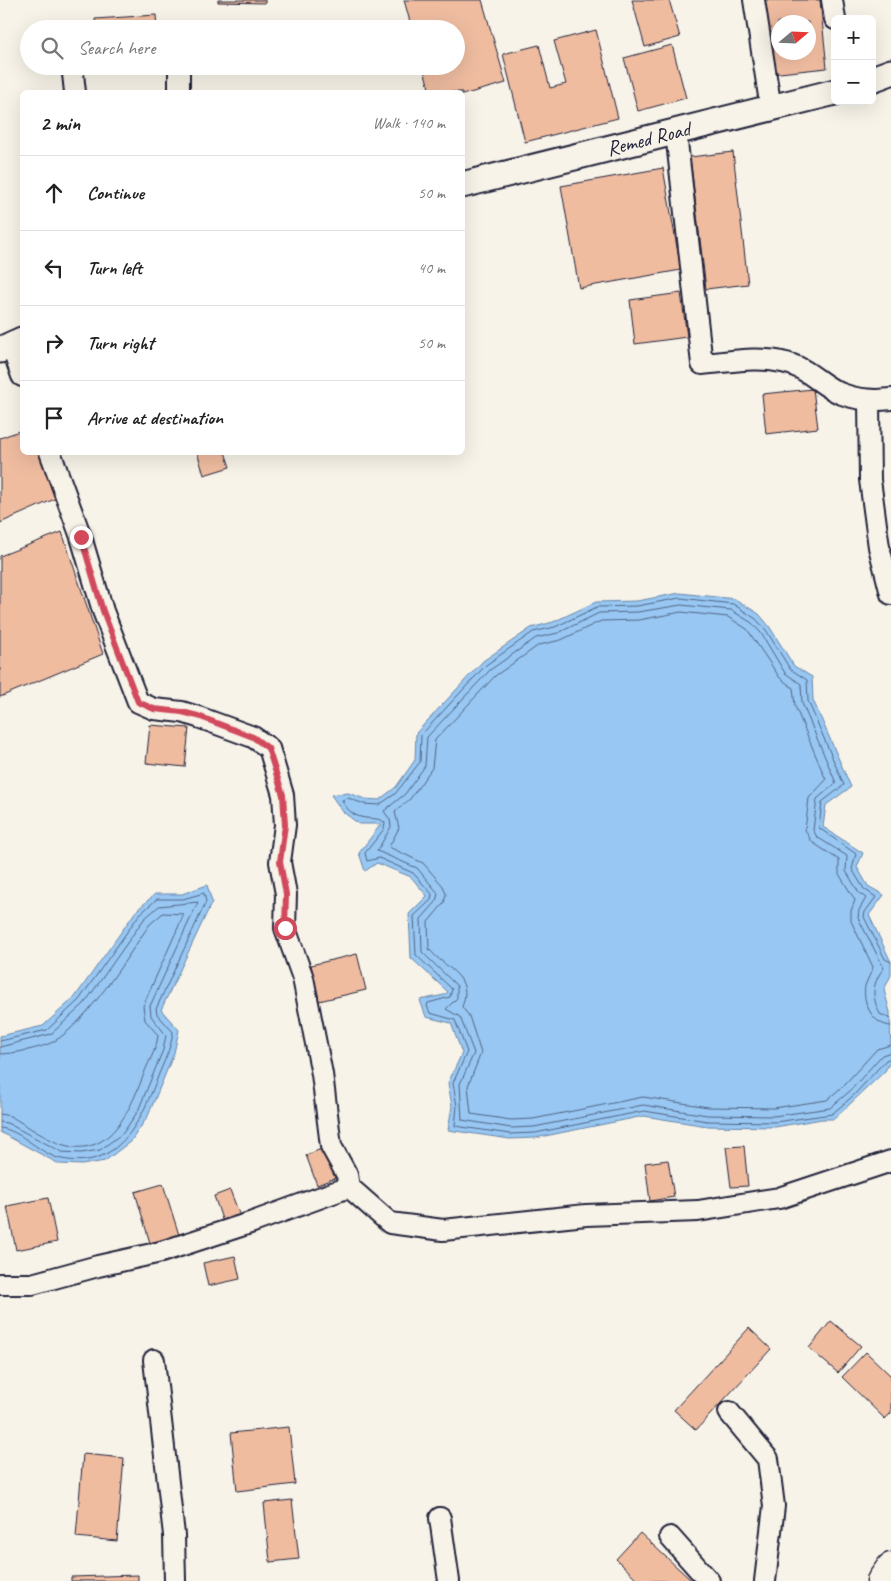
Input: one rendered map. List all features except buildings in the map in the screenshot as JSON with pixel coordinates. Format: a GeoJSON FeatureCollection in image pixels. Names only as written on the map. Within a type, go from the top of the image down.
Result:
{"type":"FeatureCollection","features":[{"type":"Feature","properties":{"kind":"main road"},"geometry":{"type":"LineString","coordinates":[[881,1581],[891,1566]]}},
{"type":"Feature","properties":{"kind":"street"},"geometry":{"type":"LineString","coordinates":[[754,0],[771,109]]}},
{"type":"Feature","properties":{"kind":"street"},"geometry":{"type":"LineString","coordinates":[[832,0],[834,15]]}},
{"type":"Feature","properties":{"kind":"street"},"geometry":{"type":"LineString","coordinates":[[876,78],[891,72]]}},
{"type":"Feature","properties":{"kind":"street"},"geometry":{"type":"LineString","coordinates":[[179,75],[179,90]]}},
{"type":"Feature","properties":{"kind":"street","name":"Remed Road"},"geometry":{"type":"LineString","coordinates":[[465,184],[831,93]]}},
{"type":"Feature","properties":{"kind":"street"},"geometry":{"type":"LineString","coordinates":[[676,133],[702,364],[740,358],[782,362],[807,370],[841,394],[869,401],[891,399]]}},
{"type":"Feature","properties":{"kind":"street"},"geometry":{"type":"LineString","coordinates":[[11,345],[20,370]]}},
{"type":"Feature","properties":{"kind":"street"},"geometry":{"type":"LineString","coordinates":[[869,401],[870,480],[878,547],[891,594]]}},
{"type":"Feature","properties":{"kind":"street"},"geometry":{"type":"LineString","coordinates":[[51,455],[81,537],[103,611],[138,702],[154,709],[198,716],[253,737],[268,748],[283,795],[285,825],[280,862],[286,894],[285,928],[303,978],[322,1074],[331,1146],[347,1175],[349,1187],[390,1223],[443,1230],[586,1214],[698,1211],[779,1198],[824,1185],[891,1161]]}},
{"type":"Feature","properties":{"kind":"street"},"geometry":{"type":"LineString","coordinates":[[0,1284],[32,1284],[98,1266],[161,1252],[253,1222],[349,1187]]}},
{"type":"Feature","properties":{"kind":"street"},"geometry":{"type":"LineString","coordinates":[[154,1360],[174,1535],[175,1581]]}},
{"type":"Feature","properties":{"kind":"street"},"geometry":{"type":"LineString","coordinates":[[729,1412],[768,1459],[774,1506],[765,1581]]}},
{"type":"Feature","properties":{"kind":"street"},"geometry":{"type":"LineString","coordinates":[[440,1518],[449,1581]]}},
{"type":"Feature","properties":{"kind":"street"},"geometry":{"type":"LineString","coordinates":[[670,1537],[710,1581]]}},
{"type":"Feature","properties":{"kind":"water"},"geometry":{"type":"Polygon","coordinates":[[[680,593],[735,599],[759,614],[769,626],[794,666],[812,677],[813,700],[851,787],[826,805],[823,827],[863,853],[857,867],[868,886],[884,895],[869,915],[891,962],[891,975],[884,990],[890,1012],[891,1060],[885,1071],[834,1119],[822,1119],[775,1127],[707,1126],[644,1116],[535,1138],[510,1139],[448,1130],[452,1106],[448,1083],[462,1053],[451,1023],[426,1017],[420,1000],[444,995],[448,992],[411,958],[409,914],[427,896],[411,877],[377,863],[365,871],[359,853],[381,824],[359,824],[343,812],[331,795],[348,793],[365,799],[379,800],[396,787],[415,760],[416,733],[483,661],[531,628],[553,622],[596,602],[637,601],[680,593]]]}},
{"type":"Feature","properties":{"kind":"water"},"geometry":{"type":"Polygon","coordinates":[[[207,885],[212,902],[161,1010],[179,1030],[174,1053],[148,1116],[131,1141],[105,1161],[82,1165],[59,1164],[0,1132],[0,1036],[43,1026],[75,997],[136,911],[155,894],[182,894],[207,885]]]}},
{"type":"Feature","properties":{"kind":"route"},"geometry":{"type":"LineString","coordinates":[[81,537],[103,611],[138,702],[154,709],[198,716],[253,737],[268,748],[278,774],[283,795],[285,825],[280,862],[286,894],[285,928]]}}]}
